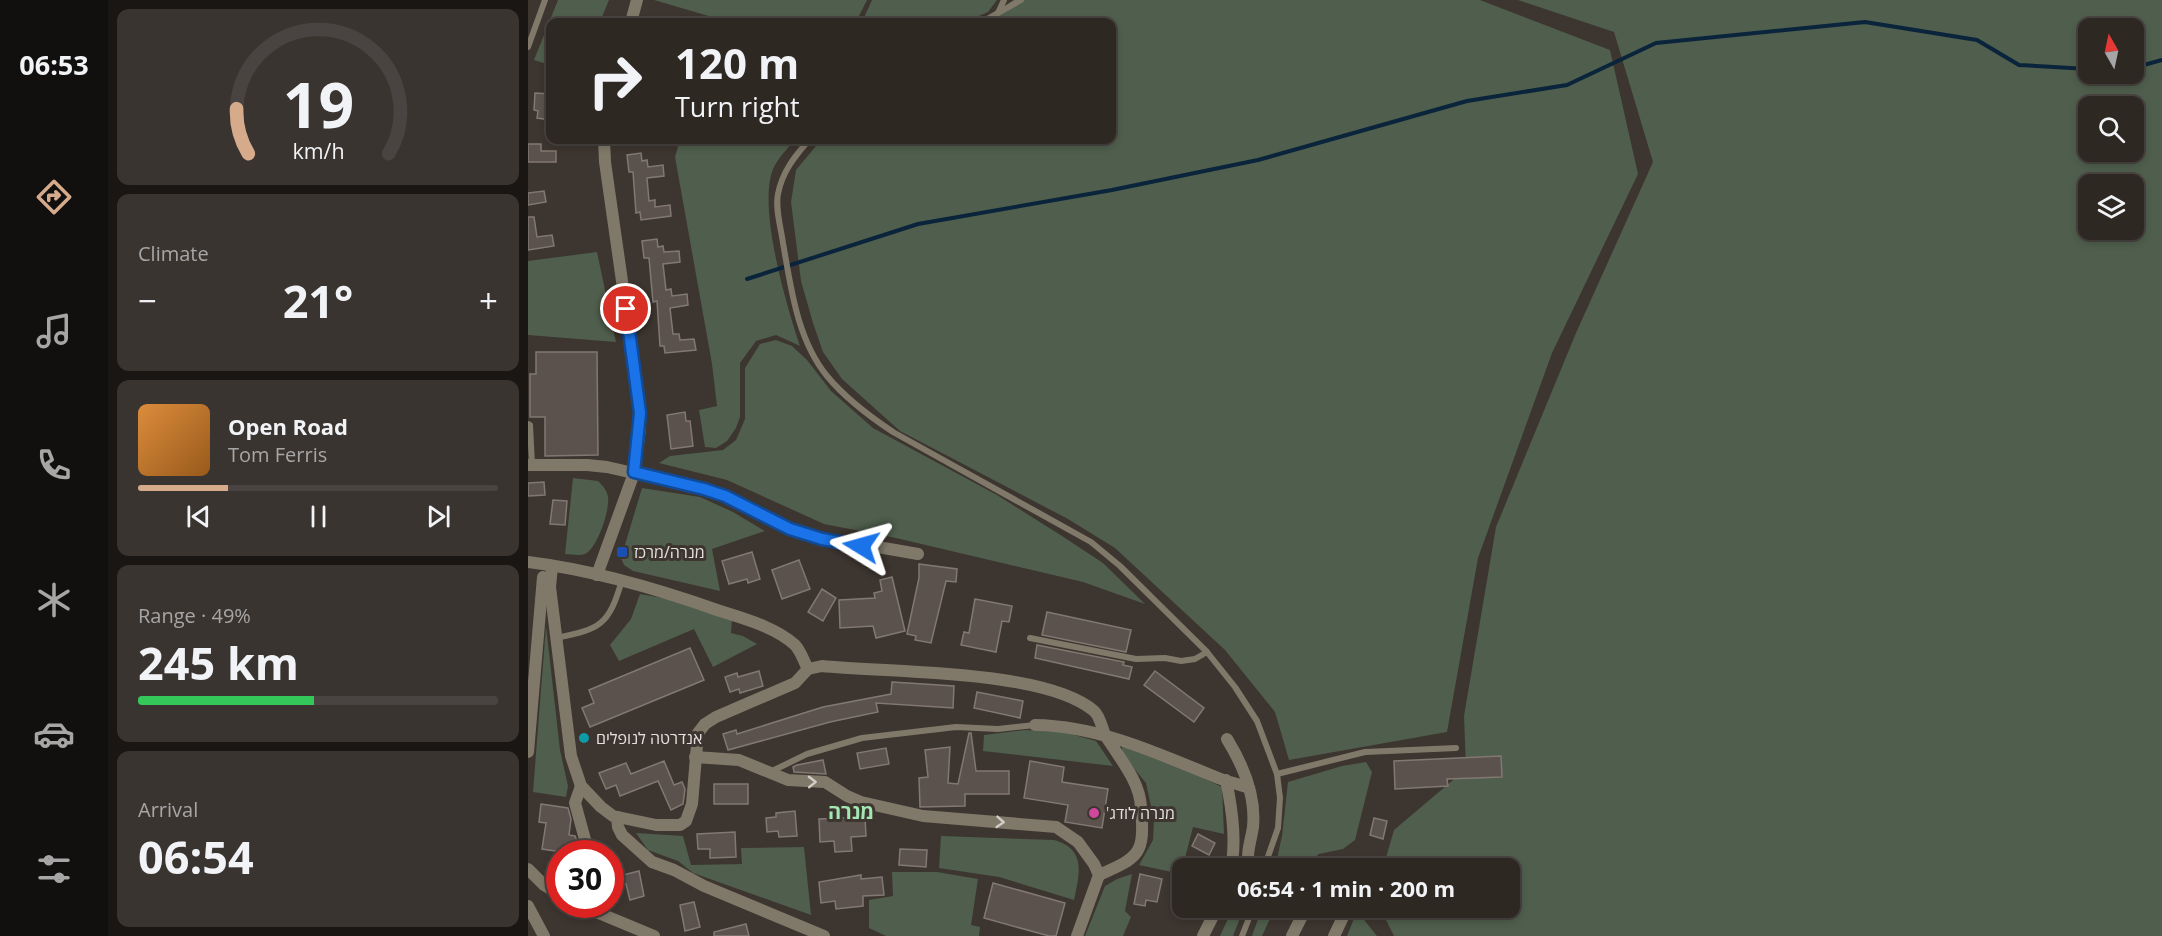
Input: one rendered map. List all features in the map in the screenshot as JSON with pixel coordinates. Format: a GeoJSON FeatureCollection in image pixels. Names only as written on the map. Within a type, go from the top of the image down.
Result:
{"type":"FeatureCollection","features":[{"type":"Feature","properties":{"kind":"street"},"geometry":{"type":"LineString","coordinates":[[632,18],[637,0]]}},
{"type":"Feature","properties":{"kind":"street"},"geometry":{"type":"LineString","coordinates":[[597,575],[634,472],[640,413],[604,144]]}},
{"type":"Feature","properties":{"kind":"street"},"geometry":{"type":"LineString","coordinates":[[530,465],[587,465],[634,472],[715,492],[790,529],[822,539],[918,554]]}},
{"type":"Feature","properties":{"kind":"street"},"geometry":{"type":"LineString","coordinates":[[528,562],[622,580],[672,594],[755,623],[776,632],[797,646],[808,669]]}},
{"type":"Feature","properties":{"kind":"street"},"geometry":{"type":"LineString","coordinates":[[548,565],[571,756],[581,786],[601,807],[617,817],[656,825],[680,825],[686,821],[692,804],[698,733],[705,724],[795,682],[808,669],[822,666],[986,678],[1041,687],[1076,700],[1096,712],[1106,736],[1132,777],[1140,797],[1142,838],[1139,849],[1129,862],[1099,875]]}},
{"type":"Feature","properties":{"kind":"street"},"geometry":{"type":"LineString","coordinates":[[528,752],[548,565]]}},
{"type":"Feature","properties":{"kind":"street"},"geometry":{"type":"LineString","coordinates":[[1035,725],[1052,725],[1106,736],[1170,757],[1249,788]]}},
{"type":"Feature","properties":{"kind":"street"},"geometry":{"type":"LineString","coordinates":[[1227,739],[1245,773],[1249,788],[1253,826],[1248,850],[1249,858]]}},
{"type":"Feature","properties":{"kind":"street"},"geometry":{"type":"LineString","coordinates":[[695,757],[739,760],[797,782],[825,782],[861,802],[923,816],[1056,827],[1078,842],[1099,875],[1077,936]]}},
{"type":"Feature","properties":{"kind":"street"},"geometry":{"type":"LineString","coordinates":[[1226,780],[1233,826],[1233,858]]}},
{"type":"Feature","properties":{"kind":"street"},"geometry":{"type":"LineString","coordinates":[[581,786],[575,803],[585,840]]}},
{"type":"Feature","properties":{"kind":"street"},"geometry":{"type":"LineString","coordinates":[[617,817],[622,835],[652,862],[824,936]]}},
{"type":"Feature","properties":{"kind":"street"},"geometry":{"type":"LineString","coordinates":[[528,869],[546,886]]}},
{"type":"Feature","properties":{"kind":"street"},"geometry":{"type":"LineString","coordinates":[[528,906],[544,936]]}},
{"type":"Feature","properties":{"kind":"street"},"geometry":{"type":"LineString","coordinates":[[620,918],[654,936]]}},
{"type":"Feature","properties":{"kind":"street"},"geometry":{"type":"LineString","coordinates":[[1203,936],[1212,918]]}},
{"type":"Feature","properties":{"kind":"street"},"geometry":{"type":"LineString","coordinates":[[1293,936],[1301,918]]}},
{"type":"Feature","properties":{"kind":"street"},"geometry":{"type":"LineString","coordinates":[[1334,936],[1343,918]]}},
{"type":"Feature","properties":{"kind":"lane"},"geometry":{"type":"LineString","coordinates":[[528,47],[545,0]]}},
{"type":"Feature","properties":{"kind":"lane"},"geometry":{"type":"LineString","coordinates":[[998,14],[1004,0]]}},
{"type":"Feature","properties":{"kind":"lane"},"geometry":{"type":"LineString","coordinates":[[990,18],[1021,0]]}},
{"type":"Feature","properties":{"kind":"lane"},"geometry":{"type":"LineString","coordinates":[[805,144],[795,155],[782,176],[777,196],[792,294],[812,353],[826,375],[869,416],[892,432],[1091,542],[1120,566],[1207,652],[1235,687],[1257,722],[1277,774],[1281,798],[1278,828],[1268,858]]}},
{"type":"Feature","properties":{"kind":"lane"},"geometry":{"type":"LineString","coordinates":[[528,424],[531,425],[530,465]]}},
{"type":"Feature","properties":{"kind":"lane"},"geometry":{"type":"LineString","coordinates":[[528,555],[528,562]]}},
{"type":"Feature","properties":{"kind":"lane"},"geometry":{"type":"LineString","coordinates":[[556,638],[584,633],[604,621],[616,601],[622,580]]}},
{"type":"Feature","properties":{"kind":"lane"},"geometry":{"type":"LineString","coordinates":[[1030,638],[1136,659],[1165,658],[1181,661],[1195,659],[1207,652]]}},
{"type":"Feature","properties":{"kind":"lane"},"geometry":{"type":"LineString","coordinates":[[769,772],[807,754],[862,738],[956,727],[998,729],[1035,725]]}},
{"type":"Feature","properties":{"kind":"lane"},"geometry":{"type":"LineString","coordinates":[[1277,774],[1365,752],[1456,748]]}},
{"type":"Feature","properties":{"kind":"lane"},"geometry":{"type":"LineString","coordinates":[[1242,936],[1249,918]]}},
{"type":"Feature","properties":{"kind":"green space"},"geometry":{"type":"Polygon","coordinates":[[[558,0],[609,0],[602,18],[551,18],[558,0]]]}},
{"type":"Feature","properties":{"kind":"green space"},"geometry":{"type":"Polygon","coordinates":[[[654,0],[867,0],[858,18],[712,17],[654,0]]]}},
{"type":"Feature","properties":{"kind":"green space"},"geometry":{"type":"Polygon","coordinates":[[[872,0],[997,0],[988,12],[974,18],[864,18],[872,0]]]}},
{"type":"Feature","properties":{"kind":"green space"},"geometry":{"type":"Polygon","coordinates":[[[1013,0],[1480,0],[1610,50],[1638,174],[1552,353],[1478,558],[1447,732],[1289,760],[1275,712],[1225,650],[1115,548],[1068,519],[900,431],[842,379],[823,352],[801,281],[791,202],[796,170],[818,144],[1116,144],[1116,18],[991,18],[1013,0]]]}},
{"type":"Feature","properties":{"kind":"green space"},"geometry":{"type":"Polygon","coordinates":[[[1518,0],[2162,0],[2162,936],[1394,936],[1385,918],[1520,918],[1520,858],[1386,858],[1394,830],[1466,769],[1464,716],[1496,527],[1576,333],[1653,162],[1614,32],[1518,0]]]}},
{"type":"Feature","properties":{"kind":"green space"},"geometry":{"type":"Polygon","coordinates":[[[546,30],[546,64],[534,60],[546,30]]]}},
{"type":"Feature","properties":{"kind":"green space"},"geometry":{"type":"Polygon","coordinates":[[[679,144],[792,144],[775,165],[770,182],[769,203],[775,254],[800,346],[776,335],[756,341],[740,363],[740,417],[736,428],[727,441],[716,448],[705,447],[699,410],[717,406],[712,364],[675,157],[679,144]]]}},
{"type":"Feature","properties":{"kind":"green space"},"geometry":{"type":"Polygon","coordinates":[[[597,252],[616,342],[528,335],[528,261],[597,252]]]}},
{"type":"Feature","properties":{"kind":"green space"},"geometry":{"type":"Polygon","coordinates":[[[776,340],[792,346],[807,360],[831,391],[873,428],[997,495],[1062,536],[1103,563],[1145,604],[1083,582],[896,538],[824,524],[727,480],[659,463],[670,456],[723,450],[736,440],[745,419],[745,368],[760,344],[776,340]]]}},
{"type":"Feature","properties":{"kind":"green space"},"geometry":{"type":"Polygon","coordinates":[[[573,478],[598,481],[606,490],[608,497],[602,528],[590,551],[583,555],[565,554],[573,478]]]}},
{"type":"Feature","properties":{"kind":"green space"},"geometry":{"type":"Polygon","coordinates":[[[642,488],[700,497],[733,512],[765,531],[712,549],[720,591],[633,571],[624,565],[621,558],[642,488]]]}},
{"type":"Feature","properties":{"kind":"green space"},"geometry":{"type":"Polygon","coordinates":[[[640,594],[674,600],[732,619],[731,633],[743,636],[757,644],[713,667],[694,629],[619,661],[610,645],[631,619],[640,594]]]}},
{"type":"Feature","properties":{"kind":"green space"},"geometry":{"type":"Polygon","coordinates":[[[546,626],[560,750],[568,786],[566,797],[533,792],[546,626]]]}},
{"type":"Feature","properties":{"kind":"green space"},"geometry":{"type":"Polygon","coordinates":[[[1025,730],[1064,732],[1096,741],[1113,766],[983,751],[984,735],[1025,730]]]}},
{"type":"Feature","properties":{"kind":"green space"},"geometry":{"type":"Polygon","coordinates":[[[1122,747],[1148,752],[1222,787],[1224,834],[1193,827],[1185,858],[1172,858],[1172,872],[1139,865],[1153,840],[1154,820],[1146,783],[1122,754],[1122,747]]]}},
{"type":"Feature","properties":{"kind":"green space"},"geometry":{"type":"Polygon","coordinates":[[[1366,762],[1372,772],[1355,840],[1343,849],[1319,854],[1314,858],[1277,858],[1288,782],[1342,766],[1366,762]]]}},
{"type":"Feature","properties":{"kind":"green space"},"geometry":{"type":"Polygon","coordinates":[[[636,833],[683,836],[691,865],[742,864],[741,848],[804,847],[811,915],[693,873],[678,861],[648,850],[636,833]]]}},
{"type":"Feature","properties":{"kind":"green space"},"geometry":{"type":"Polygon","coordinates":[[[941,836],[1054,840],[1064,844],[1071,849],[1078,863],[1079,872],[1074,900],[999,877],[939,868],[941,836]]]}},
{"type":"Feature","properties":{"kind":"green space"},"geometry":{"type":"Polygon","coordinates":[[[892,872],[937,872],[978,879],[971,925],[980,927],[979,936],[886,936],[869,928],[869,900],[893,896],[892,872]]]}},
{"type":"Feature","properties":{"kind":"green space"},"geometry":{"type":"Polygon","coordinates":[[[1132,874],[1125,911],[1131,917],[1123,936],[1085,936],[1105,886],[1132,874]]]}},
{"type":"Feature","properties":{"kind":"green space"},"geometry":{"type":"Polygon","coordinates":[[[1228,918],[1240,918],[1233,936],[1220,936],[1228,918]]]}},
{"type":"Feature","properties":{"kind":"green space"},"geometry":{"type":"Polygon","coordinates":[[[1258,918],[1270,918],[1262,936],[1252,936],[1258,918]]]}},
{"type":"Feature","properties":{"kind":"green space"},"geometry":{"type":"Polygon","coordinates":[[[1354,918],[1363,918],[1377,936],[1347,936],[1354,918]]]}},
{"type":"Feature","properties":{"kind":"building"},"geometry":{"type":"Polygon","coordinates":[[[535,93],[546,94],[546,119],[537,118],[538,111],[534,110],[535,93]]]}},
{"type":"Feature","properties":{"kind":"building"},"geometry":{"type":"Polygon","coordinates":[[[528,144],[541,144],[541,151],[556,151],[556,162],[528,162],[528,144]]]}},
{"type":"Feature","properties":{"kind":"building"},"geometry":{"type":"Polygon","coordinates":[[[641,153],[642,161],[647,160],[648,167],[663,165],[664,176],[647,178],[649,201],[655,200],[655,207],[670,205],[671,216],[641,220],[640,212],[636,213],[633,172],[629,172],[627,155],[641,153]]]}},
{"type":"Feature","properties":{"kind":"building"},"geometry":{"type":"Polygon","coordinates":[[[544,191],[546,202],[528,205],[528,193],[544,191]]]}},
{"type":"Feature","properties":{"kind":"building"},"geometry":{"type":"Polygon","coordinates":[[[528,217],[534,217],[537,237],[552,235],[554,246],[528,250],[528,217]]]}},
{"type":"Feature","properties":{"kind":"building"},"geometry":{"type":"Polygon","coordinates":[[[657,239],[658,247],[663,246],[664,252],[679,251],[680,262],[663,264],[666,290],[671,289],[672,296],[687,294],[688,305],[670,308],[673,334],[679,334],[680,340],[694,339],[696,350],[665,353],[664,346],[660,346],[657,301],[653,302],[649,258],[644,258],[642,241],[657,239]]]}},
{"type":"Feature","properties":{"kind":"building"},"geometry":{"type":"Polygon","coordinates":[[[536,352],[597,352],[598,455],[545,456],[545,417],[530,417],[530,374],[536,374],[536,352]]]}},
{"type":"Feature","properties":{"kind":"building"},"geometry":{"type":"Polygon","coordinates":[[[685,412],[686,421],[690,421],[693,446],[671,449],[667,415],[685,412]]]}},
{"type":"Feature","properties":{"kind":"building"},"geometry":{"type":"Polygon","coordinates":[[[544,482],[545,495],[528,496],[528,483],[544,482]]]}},
{"type":"Feature","properties":{"kind":"building"},"geometry":{"type":"Polygon","coordinates":[[[553,500],[567,501],[565,525],[550,524],[553,500]]]}},
{"type":"Feature","properties":{"kind":"building"},"geometry":{"type":"Polygon","coordinates":[[[752,552],[760,579],[748,583],[747,579],[729,584],[722,561],[752,552]]]}},
{"type":"Feature","properties":{"kind":"building"},"geometry":{"type":"Polygon","coordinates":[[[799,560],[810,589],[782,599],[772,570],[799,560]]]}},
{"type":"Feature","properties":{"kind":"building"},"geometry":{"type":"Polygon","coordinates":[[[919,564],[957,569],[956,582],[946,581],[931,643],[915,640],[916,636],[907,634],[919,578],[919,564]]]}},
{"type":"Feature","properties":{"kind":"building"},"geometry":{"type":"Polygon","coordinates":[[[892,577],[905,631],[876,638],[873,626],[840,628],[839,600],[875,598],[874,593],[882,591],[880,580],[892,577]]]}},
{"type":"Feature","properties":{"kind":"building"},"geometry":{"type":"Polygon","coordinates":[[[822,589],[836,598],[823,621],[808,612],[822,589]]]}},
{"type":"Feature","properties":{"kind":"building"},"geometry":{"type":"Polygon","coordinates":[[[975,599],[1012,606],[1009,622],[1002,621],[996,652],[961,645],[964,632],[969,633],[975,599]]]}},
{"type":"Feature","properties":{"kind":"building"},"geometry":{"type":"Polygon","coordinates":[[[1047,612],[1131,630],[1126,652],[1042,635],[1047,612]]]}},
{"type":"Feature","properties":{"kind":"building"},"geometry":{"type":"Polygon","coordinates":[[[1037,645],[1124,662],[1123,665],[1132,667],[1129,679],[1035,658],[1037,645]]]}},
{"type":"Feature","properties":{"kind":"building"},"geometry":{"type":"Polygon","coordinates":[[[690,648],[704,680],[590,727],[582,708],[594,703],[589,690],[690,648]]]}},
{"type":"Feature","properties":{"kind":"building"},"geometry":{"type":"Polygon","coordinates":[[[759,671],[763,686],[740,693],[739,689],[730,692],[725,677],[737,673],[738,677],[759,671]]]}},
{"type":"Feature","properties":{"kind":"building"},"geometry":{"type":"Polygon","coordinates":[[[1155,671],[1204,708],[1194,722],[1144,685],[1155,671]]]}},
{"type":"Feature","properties":{"kind":"building"},"geometry":{"type":"Polygon","coordinates":[[[892,682],[954,686],[953,708],[876,703],[878,712],[830,722],[728,750],[723,734],[736,730],[737,734],[823,707],[891,694],[892,682]]]}},
{"type":"Feature","properties":{"kind":"building"},"geometry":{"type":"Polygon","coordinates":[[[977,692],[1023,701],[1020,718],[974,708],[977,692]]]}},
{"type":"Feature","properties":{"kind":"building"},"geometry":{"type":"Polygon","coordinates":[[[969,733],[971,733],[976,771],[1009,771],[1009,794],[965,794],[965,806],[920,807],[919,778],[928,777],[925,750],[950,747],[948,783],[958,784],[969,733]]]}},
{"type":"Feature","properties":{"kind":"building"},"geometry":{"type":"Polygon","coordinates":[[[886,748],[889,764],[860,769],[857,753],[886,748]]]}},
{"type":"Feature","properties":{"kind":"building"},"geometry":{"type":"Polygon","coordinates":[[[1501,756],[1502,777],[1447,779],[1448,786],[1395,789],[1394,761],[1501,756]]]}},
{"type":"Feature","properties":{"kind":"building"},"geometry":{"type":"Polygon","coordinates":[[[823,760],[826,774],[794,772],[793,767],[797,765],[823,760]]]}},
{"type":"Feature","properties":{"kind":"building"},"geometry":{"type":"Polygon","coordinates":[[[664,761],[674,785],[682,782],[685,789],[683,804],[671,810],[658,781],[620,796],[616,785],[606,789],[599,773],[626,763],[631,774],[664,761]]]}},
{"type":"Feature","properties":{"kind":"building"},"geometry":{"type":"Polygon","coordinates":[[[1030,761],[1064,767],[1062,782],[1108,789],[1102,828],[1065,822],[1068,805],[1024,798],[1030,761]]]}},
{"type":"Feature","properties":{"kind":"building"},"geometry":{"type":"Polygon","coordinates":[[[714,784],[748,784],[748,804],[714,804],[714,784]]]}},
{"type":"Feature","properties":{"kind":"building"},"geometry":{"type":"Polygon","coordinates":[[[541,804],[568,808],[571,819],[569,835],[575,836],[577,840],[546,840],[546,850],[542,849],[546,823],[539,822],[541,804]]]}},
{"type":"Feature","properties":{"kind":"building"},"geometry":{"type":"Polygon","coordinates":[[[795,811],[797,836],[779,837],[778,831],[767,832],[766,818],[776,817],[776,813],[795,811]]]}},
{"type":"Feature","properties":{"kind":"building"},"geometry":{"type":"Polygon","coordinates":[[[865,817],[866,836],[851,837],[852,851],[835,852],[834,841],[820,842],[819,819],[865,817]]]}},
{"type":"Feature","properties":{"kind":"building"},"geometry":{"type":"Polygon","coordinates":[[[1374,818],[1387,821],[1383,839],[1370,835],[1374,818]]]}},
{"type":"Feature","properties":{"kind":"building"},"geometry":{"type":"Polygon","coordinates":[[[735,832],[736,857],[710,858],[710,849],[698,849],[697,834],[735,832]]]}},
{"type":"Feature","properties":{"kind":"building"},"geometry":{"type":"Polygon","coordinates":[[[1198,834],[1215,843],[1209,855],[1192,846],[1198,834]]]}},
{"type":"Feature","properties":{"kind":"building"},"geometry":{"type":"Polygon","coordinates":[[[900,849],[927,850],[926,867],[899,865],[900,849]]]}},
{"type":"Feature","properties":{"kind":"building"},"geometry":{"type":"Polygon","coordinates":[[[639,871],[644,896],[630,900],[626,884],[624,884],[624,875],[639,871]]]}},
{"type":"Feature","properties":{"kind":"building"},"geometry":{"type":"Polygon","coordinates":[[[1140,874],[1162,879],[1157,902],[1146,900],[1145,906],[1134,904],[1140,874]]]}},
{"type":"Feature","properties":{"kind":"building"},"geometry":{"type":"Polygon","coordinates":[[[861,875],[861,879],[882,877],[884,895],[863,896],[863,906],[836,909],[835,901],[821,903],[819,882],[861,875]]]}},
{"type":"Feature","properties":{"kind":"building"},"geometry":{"type":"Polygon","coordinates":[[[993,883],[1065,903],[1056,936],[984,918],[993,883]]]}},
{"type":"Feature","properties":{"kind":"building"},"geometry":{"type":"Polygon","coordinates":[[[694,902],[700,927],[685,931],[680,905],[694,902]]]}},
{"type":"Feature","properties":{"kind":"building"},"geometry":{"type":"Polygon","coordinates":[[[746,924],[749,936],[714,936],[714,932],[746,924]]]}},
{"type":"Feature","properties":{"kind":"waterway"},"geometry":{"type":"LineString","coordinates":[[747,279],[918,224],[1112,190],[1258,160],[1467,101],[1567,85],[1656,43],[1865,22],[1977,40],[2019,65],[2078,68]]}},
{"type":"Feature","properties":{"kind":"waterway"},"geometry":{"type":"LineString","coordinates":[[2144,65],[2162,60]]}},
{"type":"Feature","properties":{"kind":"place","name":"מנרה/מרכז"},"geometry":{"type":"Point","coordinates":[622,552]}},
{"type":"Feature","properties":{"kind":"place","name":"אנדרטה לנופלים"},"geometry":{"type":"Point","coordinates":[584,738]}},
{"type":"Feature","properties":{"kind":"place","name":"'מנרה לודג"},"geometry":{"type":"Point","coordinates":[1094,813]}},
{"type":"Feature","properties":{"kind":"district","name":"מנרה"},"geometry":{"type":"Point","coordinates":[851,811]}},
{"type":"Feature","properties":{"kind":"route"},"geometry":{"type":"LineString","coordinates":[[626,309],[640,413],[634,472],[725,496],[790,529],[822,539],[861,546]]}}]}
